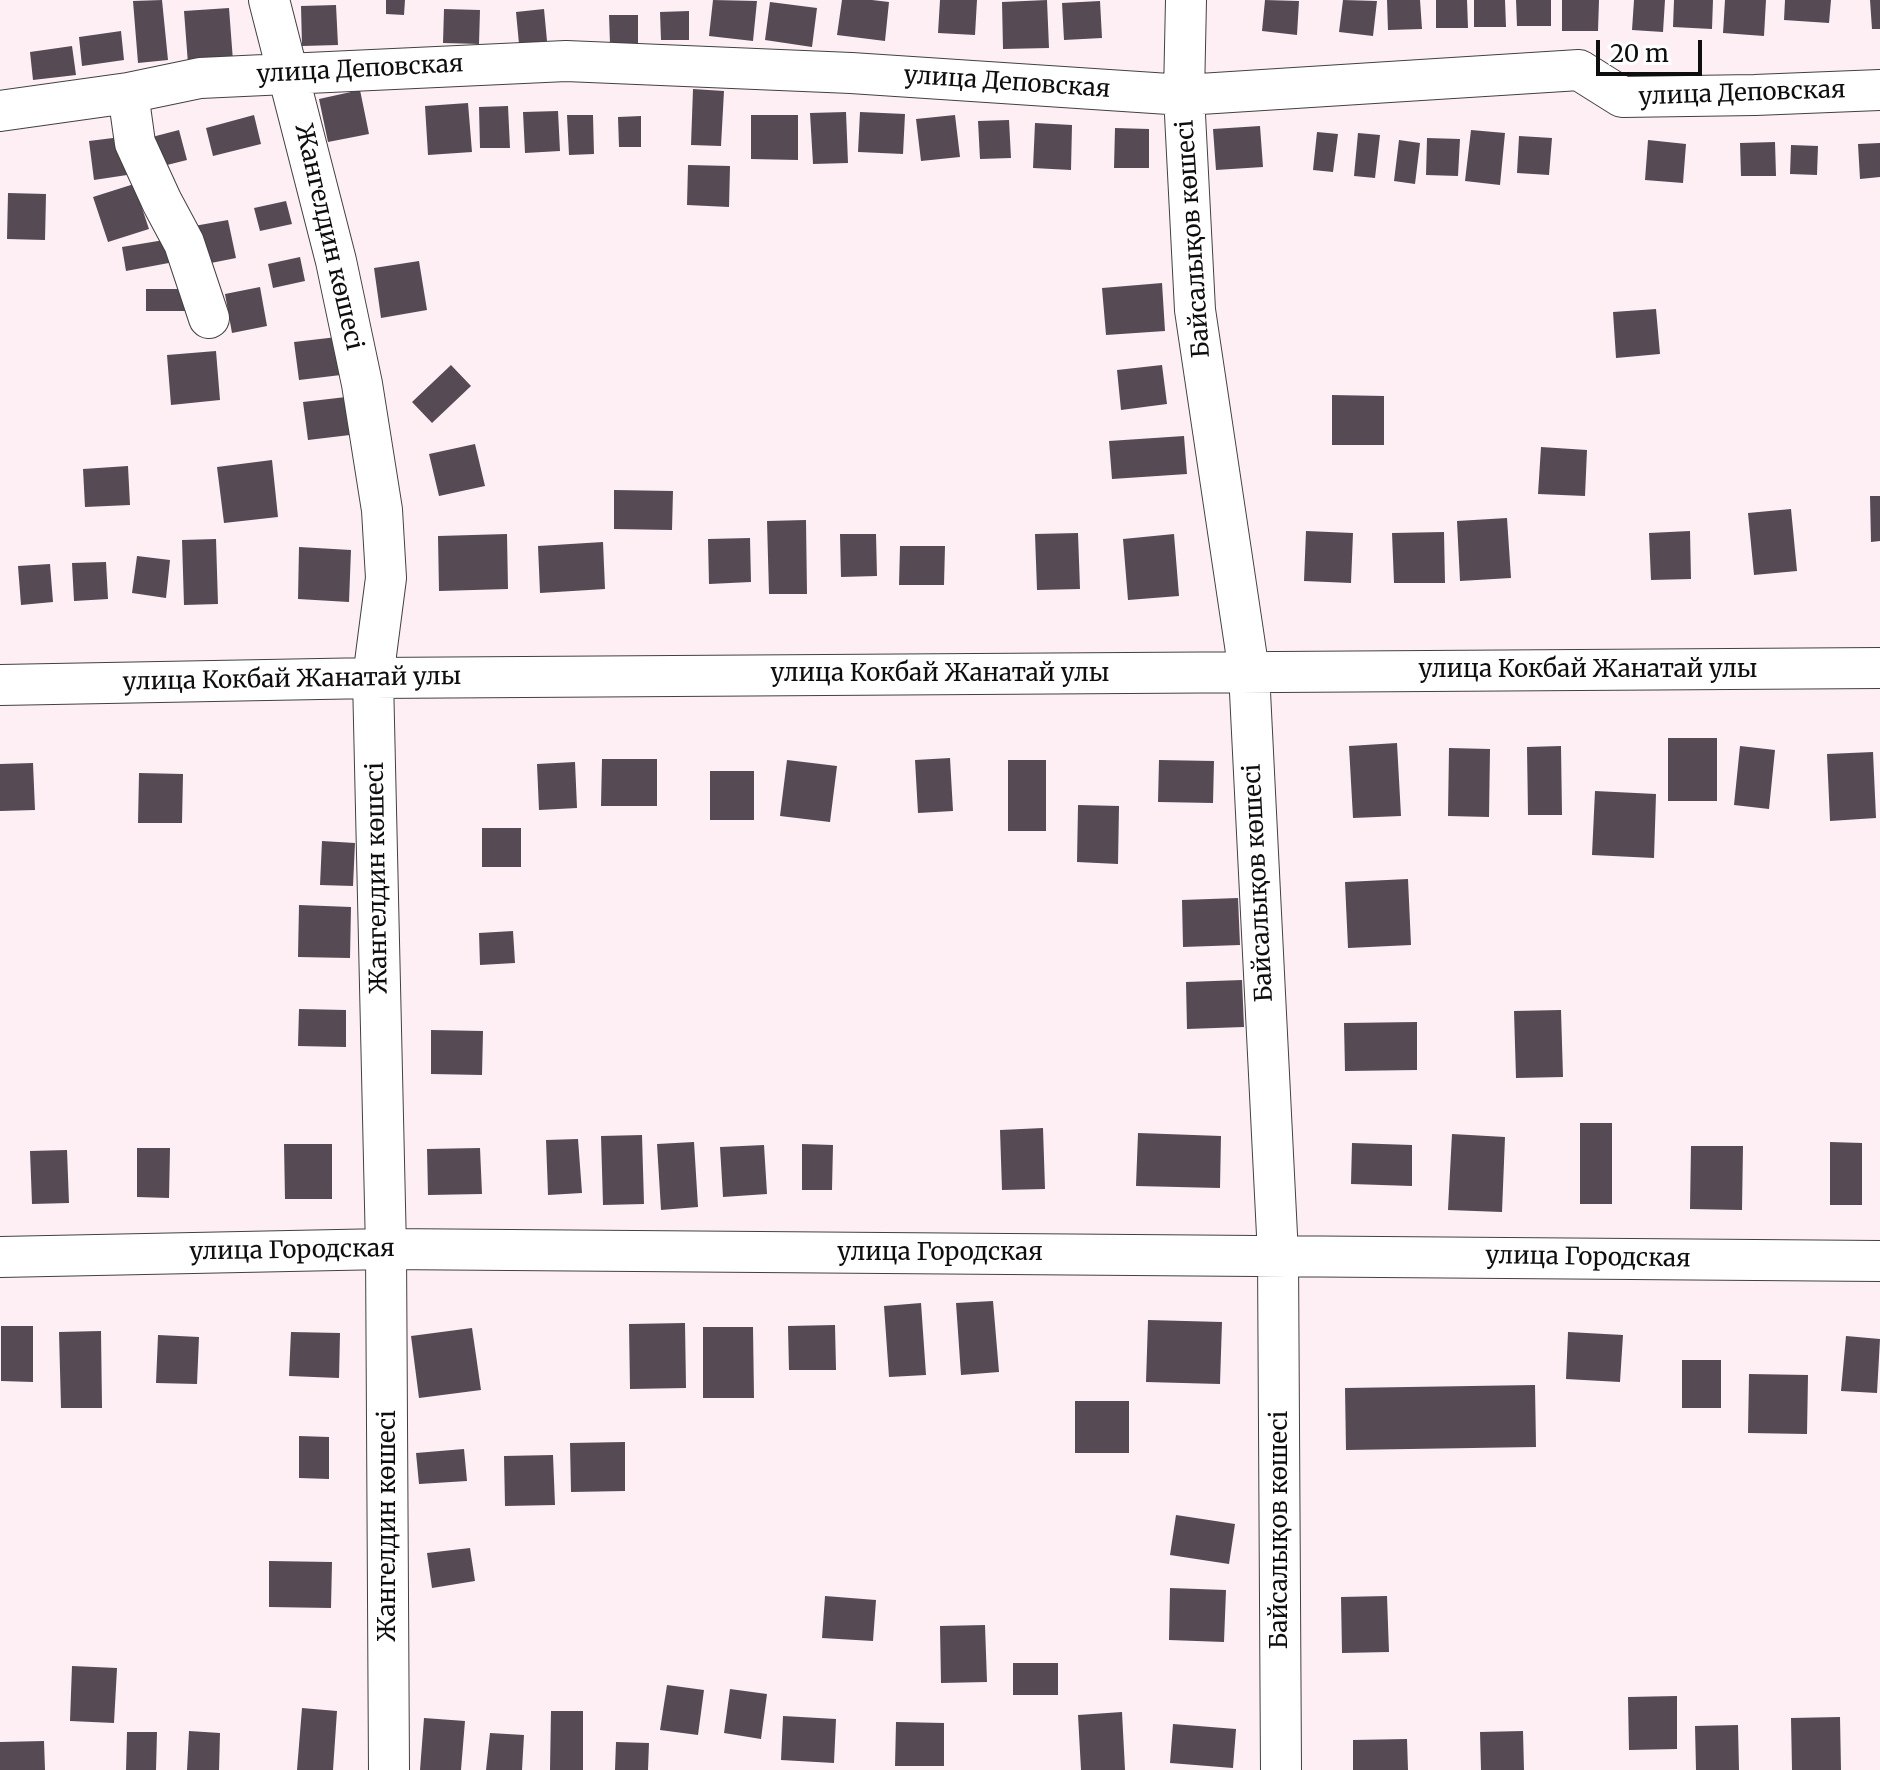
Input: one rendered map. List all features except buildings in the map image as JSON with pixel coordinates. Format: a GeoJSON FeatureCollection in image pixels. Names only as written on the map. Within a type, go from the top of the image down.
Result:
{"type":"FeatureCollection","features":[{"type":"Feature","properties":{"kind":"street","name":"Жангелдин көшесі"},"geometry":{"type":"LineString","coordinates":[[269,0],[336,261],[362,384],[382,510],[386,578],[373,678],[386,1249],[389,1770]]}},
{"type":"Feature","properties":{"kind":"street","name":"Байсалықов көшесі"},"geometry":{"type":"LineString","coordinates":[[1186,0],[1184,95],[1195,310],[1249,672],[1278,1255],[1281,1770]]}},
{"type":"Feature","properties":{"kind":"street","name":"улица Деповская"},"geometry":{"type":"LineString","coordinates":[[0,111],[128,93],[200,78],[566,61],[851,73],[1184,95],[1579,70],[1622,97],[1880,90]]}},
{"type":"Feature","properties":{"kind":"street"},"geometry":{"type":"LineString","coordinates":[[128,93],[135,143],[184,243],[209,318]]}},
{"type":"Feature","properties":{"kind":"street","name":"улица Кокбай Жанатай улы"},"geometry":{"type":"LineString","coordinates":[[0,685],[373,678],[1880,668]]}},
{"type":"Feature","properties":{"kind":"street","name":"улица Городская"},"geometry":{"type":"LineString","coordinates":[[0,1257],[386,1249],[1880,1261]]}}]}
